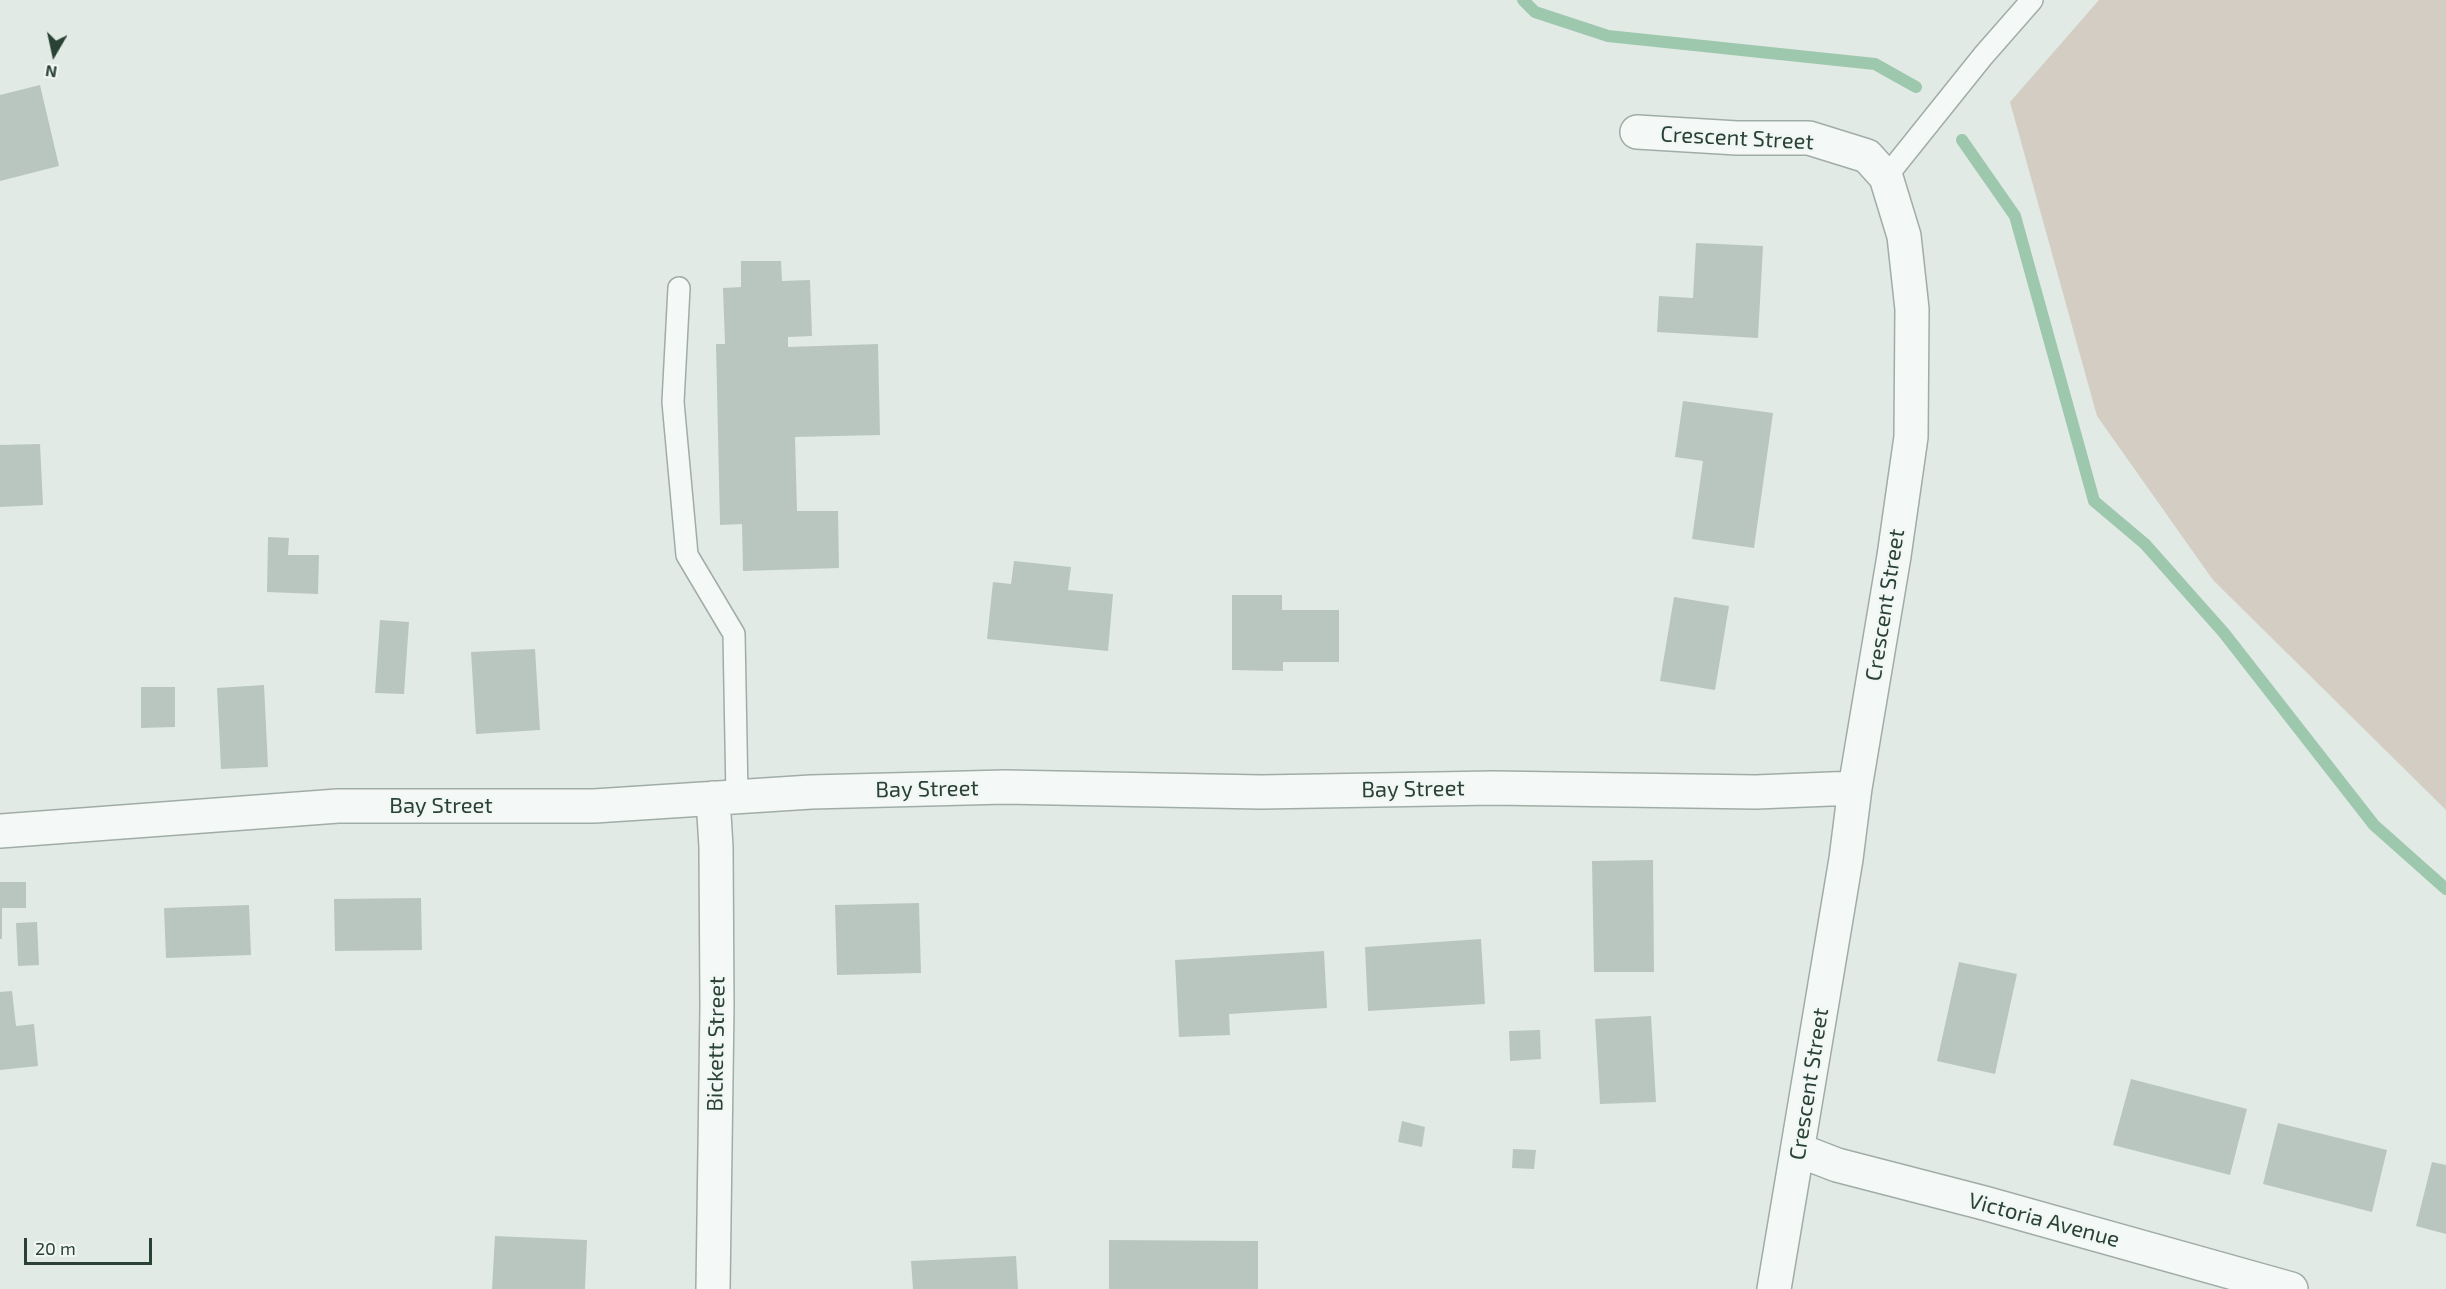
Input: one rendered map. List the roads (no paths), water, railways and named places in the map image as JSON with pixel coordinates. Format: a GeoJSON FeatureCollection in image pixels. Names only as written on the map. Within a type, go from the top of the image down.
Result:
{"type":"FeatureCollection","features":[{"type":"Feature","properties":{"kind":"street","name":"Crescent Street"},"geometry":{"type":"LineString","coordinates":[[1637,132],[1737,138],[1809,138],[1867,156],[1886,177],[1904,236],[1912,309],[1911,437],[1894,556],[1855,788],[1846,859],[1774,1289]]}},
{"type":"Feature","properties":{"kind":"street","name":"Bay Street"},"geometry":{"type":"LineString","coordinates":[[0,831],[338,806],[594,806],[812,792],[1005,787],[1260,792],[1492,788],[1756,792],[1855,788]]}},
{"type":"Feature","properties":{"kind":"street","name":"Bickett Street"},"geometry":{"type":"LineString","coordinates":[[713,1289],[717,1007],[716,847],[725,797]]}},
{"type":"Feature","properties":{"kind":"street","name":"Victoria Avenue"},"geometry":{"type":"LineString","coordinates":[[1798,1150],[1837,1165],[1984,1203],[2291,1289]]}},
{"type":"Feature","properties":{"kind":"lane"},"geometry":{"type":"LineString","coordinates":[[1886,177],[1983,56],[2032,0]]}},
{"type":"Feature","properties":{"kind":"lane"},"geometry":{"type":"LineString","coordinates":[[679,288],[673,402],[687,555],[734,634],[725,797]]}},
{"type":"Feature","properties":{"kind":"waterway"},"geometry":{"type":"LineString","coordinates":[[1523,0],[1535,12],[1608,36],[1875,64],[1916,87]]}},
{"type":"Feature","properties":{"kind":"waterway"},"geometry":{"type":"LineString","coordinates":[[1962,140],[2015,216],[2094,501],[2145,544],[2224,633],[2374,825],[2446,889]]}}]}
